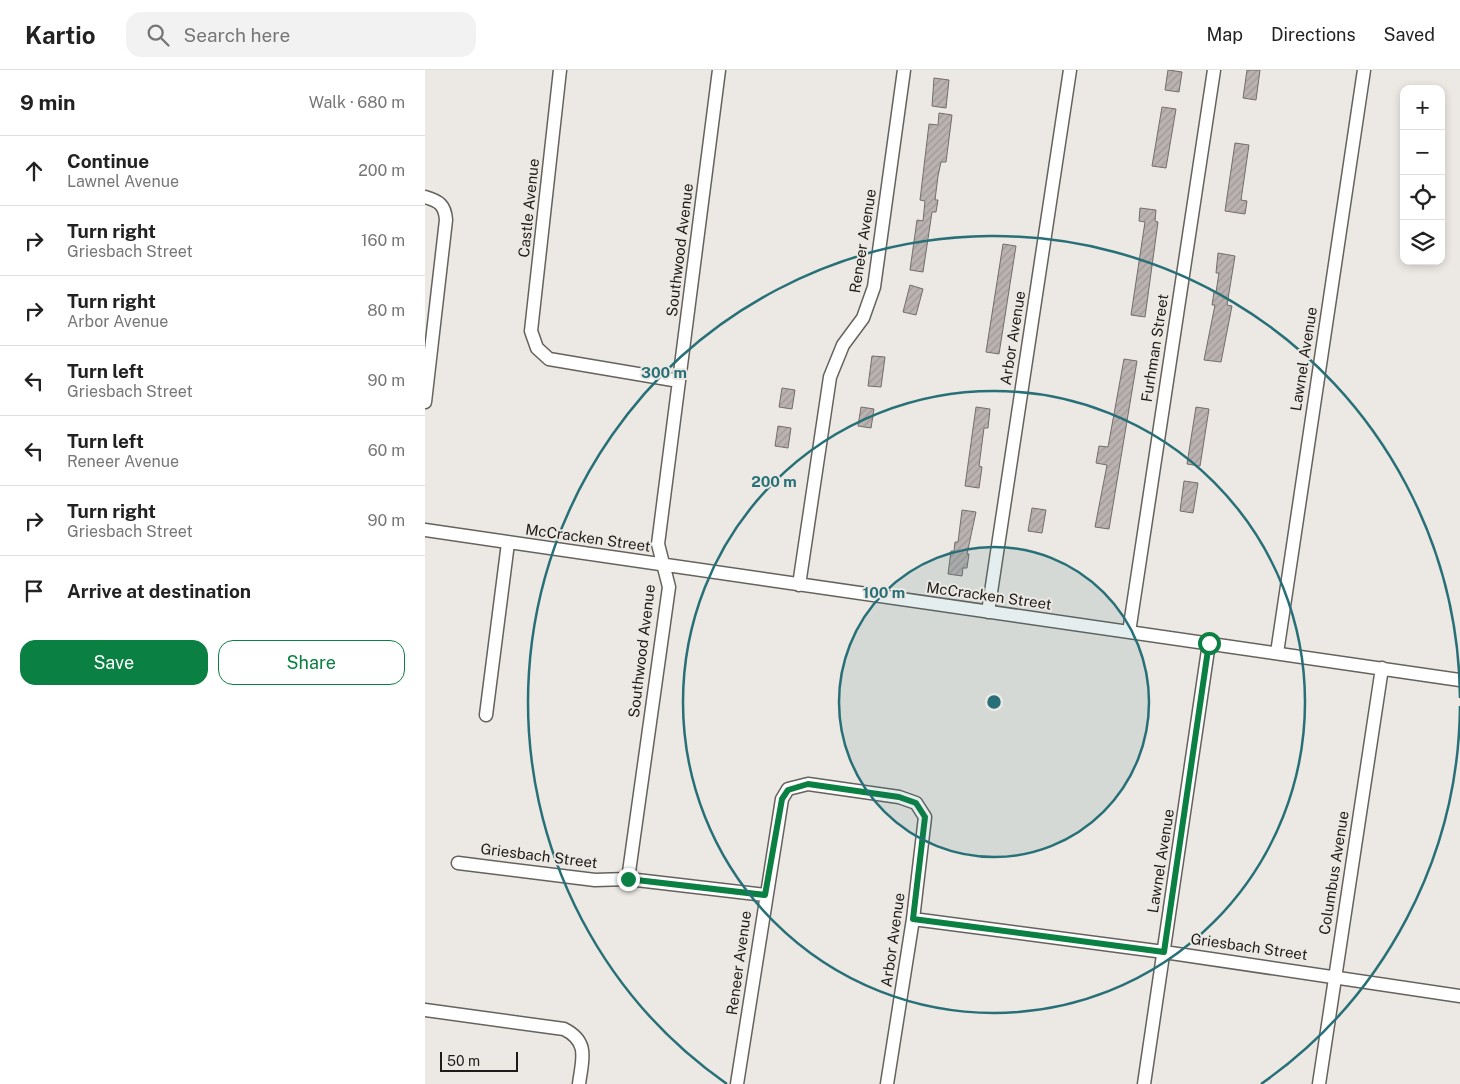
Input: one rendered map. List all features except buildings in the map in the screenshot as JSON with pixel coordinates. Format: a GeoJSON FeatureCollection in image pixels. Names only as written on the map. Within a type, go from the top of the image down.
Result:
{"type":"FeatureCollection","features":[{"type":"Feature","properties":{"kind":"street","name":"Castle Avenue"},"geometry":{"type":"LineString","coordinates":[[561,70],[531,331],[537,348],[549,359],[679,380]]}},
{"type":"Feature","properties":{"kind":"street","name":"Southwood Avenue"},"geometry":{"type":"LineString","coordinates":[[628,879],[669,587],[658,544],[719,70]]}},
{"type":"Feature","properties":{"kind":"street","name":"Reneer Avenue"},"geometry":{"type":"LineString","coordinates":[[799,585],[830,377],[843,345],[863,318],[874,287],[903,70]]}},
{"type":"Feature","properties":{"kind":"street","name":"Arbor Avenue"},"geometry":{"type":"LineString","coordinates":[[988,612],[1070,70]]}},
{"type":"Feature","properties":{"kind":"street","name":"Furhman Street"},"geometry":{"type":"LineString","coordinates":[[1129,632],[1214,70]]}},
{"type":"Feature","properties":{"kind":"street","name":"Lawnel Avenue"},"geometry":{"type":"LineString","coordinates":[[1277,653],[1364,70]]}},
{"type":"Feature","properties":{"kind":"street"},"geometry":{"type":"LineString","coordinates":[[425,197],[438,201],[445,208],[446,220],[425,402]]}},
{"type":"Feature","properties":{"kind":"street","name":"McCracken Street"},"geometry":{"type":"LineString","coordinates":[[425,530],[1460,680]]}},
{"type":"Feature","properties":{"kind":"street"},"geometry":{"type":"LineString","coordinates":[[486,715],[508,543]]}},
{"type":"Feature","properties":{"kind":"street","name":"Lawnel Avenue"},"geometry":{"type":"LineString","coordinates":[[1144,1084],[1209,643]]}},
{"type":"Feature","properties":{"kind":"street","name":"Columbus Avenue"},"geometry":{"type":"LineString","coordinates":[[1319,1084],[1334,976],[1383,668]]}},
{"type":"Feature","properties":{"kind":"street","name":"Reneer Avenue"},"geometry":{"type":"LineString","coordinates":[[737,1084],[765,895],[782,799],[788,790],[808,784],[899,797],[916,803]]}},
{"type":"Feature","properties":{"kind":"street","name":"Arbor Avenue"},"geometry":{"type":"LineString","coordinates":[[887,1084],[913,919],[925,817],[916,803]]}},
{"type":"Feature","properties":{"kind":"street","name":"Griesbach Street"},"geometry":{"type":"LineString","coordinates":[[458,863],[595,880],[628,879],[765,895]]}},
{"type":"Feature","properties":{"kind":"street","name":"Griesbach Street"},"geometry":{"type":"LineString","coordinates":[[913,919],[1164,952],[1460,996]]}},
{"type":"Feature","properties":{"kind":"street"},"geometry":{"type":"LineString","coordinates":[[425,1010],[551,1026],[574,1034],[580,1042],[583,1055],[579,1084]]}},
{"type":"Feature","properties":{"kind":"route"},"geometry":{"type":"LineString","coordinates":[[628,879],[765,895],[782,799],[788,790],[808,784],[899,797],[916,803],[925,817],[913,919],[1164,952],[1199,723],[1209,643]]}}]}
